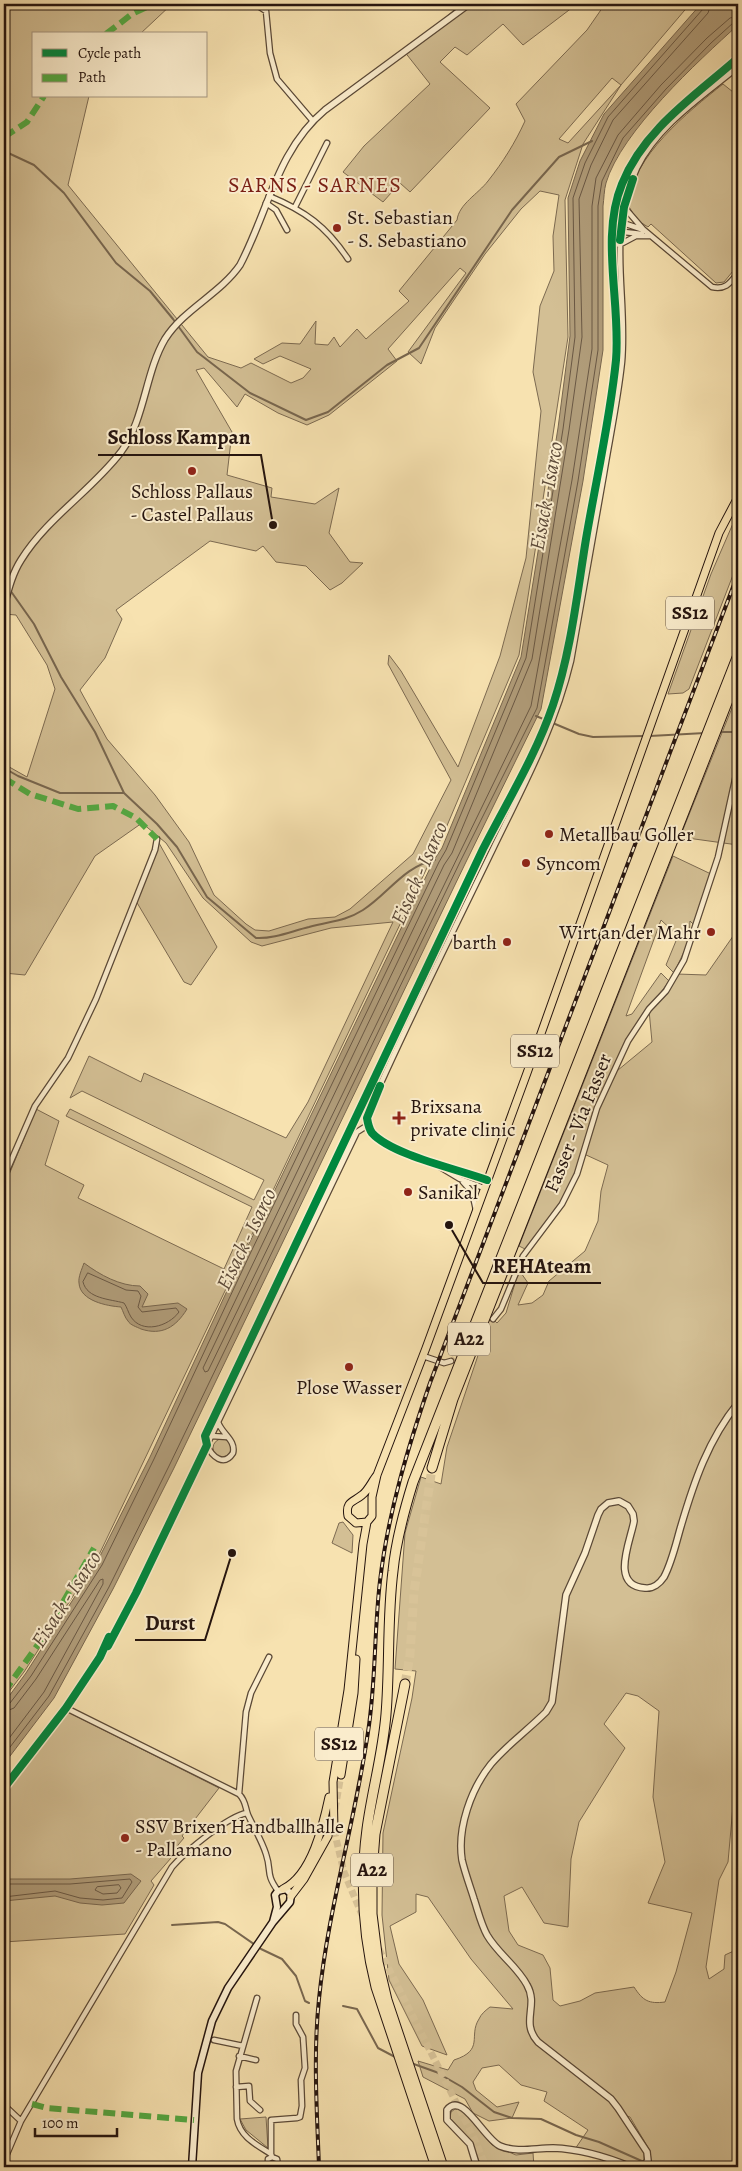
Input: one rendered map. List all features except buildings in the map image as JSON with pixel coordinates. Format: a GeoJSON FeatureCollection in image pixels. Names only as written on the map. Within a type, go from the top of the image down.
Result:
{"type":"FeatureCollection","features":[{"type":"Feature","properties":{"kind":"highway","name":"A22"},"geometry":{"type":"LineString","coordinates":[[443,2167],[432,2144],[402,2054],[382,2006],[372,1968],[364,1912],[362,1874],[367,1829],[384,1731],[391,1590],[400,1527],[416,1474],[738,655]]}},
{"type":"Feature","properties":{"kind":"highway","name":"A22"},"geometry":{"type":"LineString","coordinates":[[432,1468],[453,1399],[738,675]]}},
{"type":"Feature","properties":{"kind":"highway","name":"A22"},"geometry":{"type":"LineString","coordinates":[[402,2054],[383,1984],[376,1946],[371,1894],[375,1834],[405,1684]]}},
{"type":"Feature","properties":{"kind":"highway","name":"A22"},"geometry":{"type":"LineString","coordinates":[[432,2144],[436,2167]]}},
{"type":"Feature","properties":{"kind":"main road","name":"SS12"},"geometry":{"type":"LineString","coordinates":[[334,1830],[333,1782],[348,1690],[363,1544],[367,1522],[374,1512],[372,1504],[377,1475],[423,1356],[556,990],[719,533],[738,497]]}},
{"type":"Feature","properties":{"kind":"main road","name":"SS12"},"geometry":{"type":"LineString","coordinates":[[363,1544],[356,1523],[350,1519],[347,1509],[351,1501],[360,1497],[377,1475]]}},
{"type":"Feature","properties":{"kind":"main road"},"geometry":{"type":"LineString","coordinates":[[360,1497],[365,1498],[372,1504]]}},
{"type":"Feature","properties":{"kind":"main road"},"geometry":{"type":"LineString","coordinates":[[356,1523],[367,1522]]}},
{"type":"Feature","properties":{"kind":"main road"},"geometry":{"type":"LineString","coordinates":[[341,1775],[354,1693],[358,1637],[355,1617]]}},
{"type":"Feature","properties":{"kind":"main road"},"geometry":{"type":"LineString","coordinates":[[273,1922],[277,1902],[275,1895],[296,1880],[319,1840],[325,1822],[333,1782]]}},
{"type":"Feature","properties":{"kind":"main road"},"geometry":{"type":"LineString","coordinates":[[192,2167],[196,2092],[204,2045],[218,2009],[228,1988],[273,1922],[290,1902],[291,1896],[307,1874],[328,1836]]}},
{"type":"Feature","properties":{"kind":"main road"},"geometry":{"type":"LineString","coordinates":[[281,1890],[288,1890],[291,1896]]}},
{"type":"Feature","properties":{"kind":"main road"},"geometry":{"type":"LineString","coordinates":[[277,1902],[286,1905]]}},
{"type":"Feature","properties":{"kind":"street"},"geometry":{"type":"LineString","coordinates":[[255,4],[266,11],[270,53],[278,79],[312,120]]}},
{"type":"Feature","properties":{"kind":"street"},"geometry":{"type":"LineString","coordinates":[[4,606],[10,585],[20,562],[34,541],[122,450],[134,427],[165,340],[172,330],[231,277],[240,265],[286,157],[312,120],[469,4]]}},
{"type":"Feature","properties":{"kind":"street"},"geometry":{"type":"LineString","coordinates":[[485,1184],[380,1140],[373,1134],[368,1125],[368,1112],[551,726],[571,661],[618,390],[623,340],[619,245],[624,207],[630,184],[638,166],[654,143],[673,122],[738,66]]}},
{"type":"Feature","properties":{"kind":"street"},"geometry":{"type":"LineString","coordinates":[[295,207],[327,144]]}},
{"type":"Feature","properties":{"kind":"street"},"geometry":{"type":"LineString","coordinates":[[269,196],[295,207],[320,224],[348,259]]}},
{"type":"Feature","properties":{"kind":"street"},"geometry":{"type":"LineString","coordinates":[[266,203],[276,210],[287,230]]}},
{"type":"Feature","properties":{"kind":"street"},"geometry":{"type":"LineString","coordinates":[[624,207],[643,232]]}},
{"type":"Feature","properties":{"kind":"street"},"geometry":{"type":"LineString","coordinates":[[621,228],[624,232],[643,232],[652,236],[712,287],[720,288],[727,286],[738,273]]}},
{"type":"Feature","properties":{"kind":"street"},"geometry":{"type":"LineString","coordinates":[[619,245],[643,232]]}},
{"type":"Feature","properties":{"kind":"street","name":"Fasser - Via Fasser"},"geometry":{"type":"LineString","coordinates":[[493,1319],[501,1309],[523,1256],[562,1204],[577,1174],[597,1108],[628,1041],[649,1009],[666,991],[684,960],[718,857],[738,766]]}},
{"type":"Feature","properties":{"kind":"street"},"geometry":{"type":"LineString","coordinates":[[4,1177],[35,1106],[68,1058],[96,999],[155,850],[157,839]]}},
{"type":"Feature","properties":{"kind":"street"},"geometry":{"type":"LineString","coordinates":[[108,1646],[136,1593],[357,1132],[368,1125]]}},
{"type":"Feature","properties":{"kind":"street"},"geometry":{"type":"LineString","coordinates":[[434,1164],[460,1179],[472,1192],[476,1210]]}},
{"type":"Feature","properties":{"kind":"street"},"geometry":{"type":"LineString","coordinates":[[460,1179],[485,1184]]}},
{"type":"Feature","properties":{"kind":"street"},"geometry":{"type":"LineString","coordinates":[[423,1356],[444,1362],[450,1361]]}},
{"type":"Feature","properties":{"kind":"street"},"geometry":{"type":"LineString","coordinates":[[645,2164],[646,2150],[614,2103],[538,2042],[531,2032],[529,2022],[532,1998],[528,1986],[495,1948],[486,1933],[466,1874],[461,1850],[463,1827],[469,1806],[482,1777],[502,1752],[546,1712],[552,1702],[566,1595],[585,1553],[601,1510],[613,1501],[619,1501],[628,1506],[633,1514],[634,1521],[624,1562],[625,1573],[630,1582],[640,1587],[651,1588],[658,1584],[668,1566],[696,1476],[705,1455],[724,1421],[738,1403]]}},
{"type":"Feature","properties":{"kind":"street"},"geometry":{"type":"LineString","coordinates":[[207,1445],[213,1456],[224,1460],[232,1456],[234,1449],[232,1442],[220,1428],[218,1421]]}},
{"type":"Feature","properties":{"kind":"street"},"geometry":{"type":"LineString","coordinates":[[211,1436],[228,1438]]}},
{"type":"Feature","properties":{"kind":"street"},"geometry":{"type":"LineString","coordinates":[[239,1794],[246,1712],[251,1693],[270,1657]]}},
{"type":"Feature","properties":{"kind":"street"},"geometry":{"type":"LineString","coordinates":[[66,1708],[239,1794],[245,1802],[247,1813],[264,1849],[271,1880],[281,1890]]}},
{"type":"Feature","properties":{"kind":"street"},"geometry":{"type":"LineString","coordinates":[[4,2161],[21,2121],[172,1867],[183,1854],[195,1845],[236,1818],[247,1813]]}},
{"type":"Feature","properties":{"kind":"street"},"geometry":{"type":"LineString","coordinates":[[257,1998],[240,2056],[236,2087],[237,2119],[240,2131],[277,2159],[278,2167]]}},
{"type":"Feature","properties":{"kind":"street"},"geometry":{"type":"LineString","coordinates":[[268,2167],[268,2160],[272,2155],[271,2120],[297,2118],[300,2116],[302,2106],[301,2080],[305,2068],[304,2037],[296,2024],[296,2015]]}},
{"type":"Feature","properties":{"kind":"street"},"geometry":{"type":"LineString","coordinates":[[214,2040],[243,2046]]}},
{"type":"Feature","properties":{"kind":"street"},"geometry":{"type":"LineString","coordinates":[[240,2056],[256,2060]]}},
{"type":"Feature","properties":{"kind":"street"},"geometry":{"type":"LineString","coordinates":[[236,2087],[249,2086],[250,2100],[260,2110]]}},
{"type":"Feature","properties":{"kind":"street"},"geometry":{"type":"LineString","coordinates":[[4,2105],[21,2121]]}},
{"type":"Feature","properties":{"kind":"street"},"geometry":{"type":"LineString","coordinates":[[477,2167],[470,2144],[446,2117],[447,2110],[451,2106],[460,2105],[487,2137],[502,2147],[517,2150],[561,2149],[611,2159],[631,2167]]}},
{"type":"Feature","properties":{"kind":"shaded area"},"geometry":{"type":"Polygon","coordinates":[[[4,4],[172,4],[142,32],[32,32],[32,98],[89,98],[68,185],[208,357],[241,368],[251,363],[291,383],[303,378],[311,369],[280,356],[263,364],[254,359],[282,343],[300,344],[316,321],[315,344],[328,345],[334,337],[340,347],[357,329],[366,339],[409,301],[399,291],[457,220],[458,214],[465,204],[484,186],[517,137],[525,121],[516,104],[587,30],[605,4],[690,4],[621,85],[583,144],[565,200],[568,337],[519,655],[446,828],[97,1559],[24,1672],[5,1697],[4,1187],[36,1109],[59,1121],[45,1165],[84,1185],[78,1198],[224,1269],[252,1207],[66,1116],[70,1109],[254,1200],[264,1180],[82,1091],[70,1098],[89,1056],[141,1082],[144,1073],[286,1138],[308,1102],[393,922],[331,928],[262,946],[251,942],[203,898],[166,843],[142,823],[95,856],[25,975],[4,973],[4,764],[27,777],[55,689],[47,665],[16,615],[4,614],[4,4]],[[612,78],[559,139],[568,143],[621,85],[612,78]],[[540,191],[521,209],[485,254],[435,328],[421,364],[408,352],[466,273],[460,268],[388,349],[397,361],[329,415],[307,425],[278,413],[245,394],[237,407],[204,368],[196,370],[232,432],[227,475],[272,488],[271,497],[315,504],[339,488],[329,533],[350,562],[363,563],[342,583],[330,590],[306,566],[276,562],[263,546],[256,551],[210,541],[116,610],[122,619],[105,658],[80,690],[107,739],[155,795],[189,842],[214,895],[255,930],[269,931],[308,919],[335,917],[350,909],[413,854],[451,780],[388,664],[389,655],[401,671],[458,767],[500,656],[526,558],[541,411],[533,372],[540,306],[554,271],[553,236],[559,195],[540,191]]]}},
{"type":"Feature","properties":{"kind":"shaded area"},"geometry":{"type":"Polygon","coordinates":[[[461,4],[577,4],[523,45],[503,24],[467,55],[455,47],[440,62],[490,108],[410,192],[400,183],[383,202],[343,172],[364,146],[430,84],[404,51],[461,4]]]}},
{"type":"Feature","properties":{"kind":"shaded area"},"geometry":{"type":"Polygon","coordinates":[[[723,84],[738,96],[738,265],[724,282],[716,283],[651,224],[648,227],[637,220],[628,205],[632,187],[640,169],[651,153],[679,122],[723,84]]]}},
{"type":"Feature","properties":{"kind":"shaded area"},"geometry":{"type":"Polygon","coordinates":[[[738,512],[738,562],[689,689],[683,693],[668,694],[711,574],[738,512]]]}},
{"type":"Feature","properties":{"kind":"shaded area"},"geometry":{"type":"Polygon","coordinates":[[[738,693],[738,845],[680,837],[738,693]]]}},
{"type":"Feature","properties":{"kind":"shaded area"},"geometry":{"type":"Polygon","coordinates":[[[159,843],[217,947],[191,985],[184,982],[136,901],[159,843]]]}},
{"type":"Feature","properties":{"kind":"shaded area"},"geometry":{"type":"Polygon","coordinates":[[[673,856],[711,874],[695,926],[690,921],[689,941],[674,973],[666,965],[678,936],[661,920],[626,1016],[632,1014],[661,973],[669,981],[651,1006],[677,974],[706,975],[738,929],[738,1792],[733,1806],[728,1862],[719,1880],[706,1967],[709,1979],[724,1969],[725,1955],[738,1949],[738,2167],[648,2167],[651,2160],[650,2151],[630,2117],[619,2114],[644,2152],[644,2159],[640,2164],[631,2165],[607,2155],[575,2149],[588,2130],[544,2101],[547,2092],[521,2085],[499,2065],[482,2068],[473,2082],[476,2090],[497,2107],[519,2102],[512,2118],[489,2121],[473,2113],[465,2099],[423,2077],[418,2061],[448,2070],[454,2060],[464,2056],[473,2047],[476,2025],[485,2011],[490,2007],[513,2009],[471,1959],[428,1897],[416,1894],[416,1912],[390,1926],[399,1964],[423,2000],[447,2055],[422,2046],[389,1980],[382,1915],[383,1833],[416,1671],[395,1669],[405,1533],[421,1477],[441,1484],[447,1447],[491,1317],[497,1323],[506,1313],[519,1270],[528,1283],[518,1305],[532,1303],[543,1295],[549,1281],[585,1251],[598,1221],[601,1191],[608,1165],[584,1154],[562,1204],[527,1250],[519,1246],[673,856]],[[649,1010],[628,1041],[612,1075],[652,1042],[649,1010]],[[626,1693],[604,1724],[625,1748],[579,1822],[571,1859],[568,1927],[544,1923],[522,1887],[504,1896],[509,1931],[518,1945],[543,1955],[550,1968],[553,2000],[560,2006],[580,2001],[595,1993],[634,1987],[640,1996],[651,2002],[665,2002],[676,1972],[692,1913],[648,1903],[665,1862],[653,1797],[659,1711],[638,1696],[626,1693]]]}},
{"type":"Feature","properties":{"kind":"shaded area"},"geometry":{"type":"Polygon","coordinates":[[[222,1439],[228,1442],[231,1448],[228,1454],[222,1457],[216,1454],[213,1448],[216,1442],[222,1439]]]}},
{"type":"Feature","properties":{"kind":"shaded area"},"geometry":{"type":"Polygon","coordinates":[[[343,1522],[353,1535],[352,1553],[332,1543],[339,1523],[343,1522]]]}},
{"type":"Feature","properties":{"kind":"shaded area"},"geometry":{"type":"Polygon","coordinates":[[[68,1712],[219,1788],[182,1836],[184,1838],[178,1845],[178,1850],[151,1881],[154,1885],[125,1934],[4,1942],[4,1794],[68,1712]]]}},
{"type":"Feature","properties":{"kind":"shaded area"},"geometry":{"type":"Polygon","coordinates":[[[455,2109],[464,2112],[492,2145],[516,2155],[533,2153],[534,2167],[482,2167],[470,2141],[450,2118],[451,2112],[455,2109]]]}},
{"type":"Feature","properties":{"kind":"shaded area"},"geometry":{"type":"Polygon","coordinates":[[[266,2117],[268,2148],[246,2130],[240,2119],[266,2117]]]}},
{"type":"Feature","properties":{"kind":"water"},"geometry":{"type":"Polygon","coordinates":[[[701,4],[738,4],[738,25],[683,77],[644,120],[614,163],[605,186],[603,206],[603,350],[583,481],[541,709],[174,1468],[113,1589],[54,1698],[4,1764],[4,1703],[26,1673],[97,1562],[150,1457],[245,1252],[434,860],[442,848],[521,657],[558,428],[570,336],[568,198],[580,161],[604,114],[701,4]]]}},
{"type":"Feature","properties":{"kind":"water"},"geometry":{"type":"Polygon","coordinates":[[[84,1263],[110,1279],[133,1286],[140,1286],[148,1294],[142,1307],[178,1303],[187,1309],[178,1321],[168,1328],[149,1331],[136,1327],[127,1320],[121,1307],[102,1304],[84,1294],[79,1281],[84,1263]]]}},
{"type":"Feature","properties":{"kind":"water"},"geometry":{"type":"Polygon","coordinates":[[[131,1874],[141,1881],[124,1903],[102,1905],[80,1903],[55,1896],[4,1901],[4,1879],[70,1879],[131,1874]]]}},
{"type":"Feature","properties":{"kind":"waterway"},"geometry":{"type":"LineString","coordinates":[[4,151],[34,165],[64,193],[116,263],[150,291],[197,352],[250,393],[306,420],[328,412],[387,365],[419,348],[512,210],[559,157],[592,141]]}},
{"type":"Feature","properties":{"kind":"waterway","name":"Eisack - Isarco"},"geometry":{"type":"LineString","coordinates":[[10,590],[34,624],[61,677],[95,732],[124,793],[157,824],[177,847],[207,897],[256,938],[276,936],[349,917],[372,904],[414,868],[435,860]]}},
{"type":"Feature","properties":{"kind":"waterway"},"geometry":{"type":"LineString","coordinates":[[536,716],[579,734],[593,737],[645,736]]}},
{"type":"Feature","properties":{"kind":"waterway"},"geometry":{"type":"LineString","coordinates":[[720,732],[738,732]]}},
{"type":"Feature","properties":{"kind":"waterway"},"geometry":{"type":"LineString","coordinates":[[650,736],[705,733]]}},
{"type":"Feature","properties":{"kind":"waterway"},"geometry":{"type":"LineString","coordinates":[[4,768],[18,776],[60,793],[124,793]]}},
{"type":"Feature","properties":{"kind":"waterway"},"geometry":{"type":"LineString","coordinates":[[172,1925],[218,1922],[225,1924],[261,1949],[282,1959],[296,1976],[305,2001],[309,2003]]}},
{"type":"Feature","properties":{"kind":"waterway"},"geometry":{"type":"LineString","coordinates":[[343,2006],[357,2009],[378,2048],[397,2058]]}},
{"type":"Feature","properties":{"kind":"waterway"},"geometry":{"type":"LineString","coordinates":[[411,2063],[436,2072],[462,2087],[494,2112],[512,2118],[541,2119],[644,2162]]}},
{"type":"Feature","properties":{"kind":"tunnel"},"geometry":{"type":"LineString","coordinates":[[483,1329],[493,1319]]}},
{"type":"Feature","properties":{"kind":"tunnel"},"geometry":{"type":"LineString","coordinates":[[451,1361],[462,1350]]}},
{"type":"Feature","properties":{"kind":"tunnel"},"geometry":{"type":"LineString","coordinates":[[405,1684],[410,1655],[414,1592],[432,1468]]}},
{"type":"Feature","properties":{"kind":"tunnel"},"geometry":{"type":"LineString","coordinates":[[335,1809],[341,1775]]}},
{"type":"Feature","properties":{"kind":"tunnel"},"geometry":{"type":"LineString","coordinates":[[334,1830],[344,1872],[362,1915]]}},
{"type":"Feature","properties":{"kind":"tunnel"},"geometry":{"type":"LineString","coordinates":[[379,1949],[475,2140],[486,2167]]}},
{"type":"Feature","properties":{"kind":"railway"},"geometry":{"type":"LineString","coordinates":[[319,2167],[316,2062],[317,2020],[323,1965],[363,1766],[372,1694],[380,1581],[388,1530],[400,1480],[430,1383],[738,574]]}},
{"type":"Feature","properties":{"kind":"marked path"},"geometry":{"type":"LineString","coordinates":[[109,32],[132,14],[153,4]]}},
{"type":"Feature","properties":{"kind":"marked path"},"geometry":{"type":"LineString","coordinates":[[4,137],[27,122],[43,98]]}},
{"type":"Feature","properties":{"kind":"marked path"},"geometry":{"type":"LineString","coordinates":[[4,778],[30,794],[78,809],[113,806],[136,818],[157,839]]}},
{"type":"Feature","properties":{"kind":"marked path"},"geometry":{"type":"LineString","coordinates":[[4,1692],[42,1639],[94,1548]]}},
{"type":"Feature","properties":{"kind":"marked path"},"geometry":{"type":"LineString","coordinates":[[32,2104],[47,2108],[194,2120]]}},
{"type":"Feature","properties":{"kind":"cycle path"},"geometry":{"type":"LineString","coordinates":[[108,1646],[136,1593],[207,1445],[205,1436],[483,849],[530,760],[546,724],[559,685],[569,644],[607,427],[617,338],[612,248],[612,226],[616,204],[622,184],[643,146],[688,100],[738,58]]}},
{"type":"Feature","properties":{"kind":"cycle path"},"geometry":{"type":"LineString","coordinates":[[620,240],[624,207],[633,179]]}},
{"type":"Feature","properties":{"kind":"cycle path"},"geometry":{"type":"LineString","coordinates":[[380,1086],[367,1118],[372,1133],[381,1141],[409,1155],[487,1180]]}},
{"type":"Feature","properties":{"kind":"cycle path"},"geometry":{"type":"LineString","coordinates":[[4,1788],[66,1708],[100,1657],[109,1637]]}},
{"type":"Feature","properties":{"kind":"place","name":"St. Sebastian - S. Sebastiano"},"geometry":{"type":"Point","coordinates":[337,228]}},
{"type":"Feature","properties":{"kind":"place","name":"Schloss Pallaus - Castel Pallaus"},"geometry":{"type":"Point","coordinates":[192,471]}},
{"type":"Feature","properties":{"kind":"place","name":"Schloss Kampan"},"geometry":{"type":"Point","coordinates":[273,525]}},
{"type":"Feature","properties":{"kind":"place","name":"Metallbau Goller"},"geometry":{"type":"Point","coordinates":[549,834]}},
{"type":"Feature","properties":{"kind":"place","name":"Syncom"},"geometry":{"type":"Point","coordinates":[526,863]}},
{"type":"Feature","properties":{"kind":"place","name":"Wirt an der Mahr"},"geometry":{"type":"Point","coordinates":[711,932]}},
{"type":"Feature","properties":{"kind":"place","name":"barth"},"geometry":{"type":"Point","coordinates":[507,942]}},
{"type":"Feature","properties":{"kind":"place","name":"Brixsana private clinic"},"geometry":{"type":"Point","coordinates":[399,1118]}},
{"type":"Feature","properties":{"kind":"place","name":"Sanikal"},"geometry":{"type":"Point","coordinates":[408,1192]}},
{"type":"Feature","properties":{"kind":"place","name":"REHAteam"},"geometry":{"type":"Point","coordinates":[449,1225]}},
{"type":"Feature","properties":{"kind":"place","name":"Plose Wasser"},"geometry":{"type":"Point","coordinates":[349,1367]}},
{"type":"Feature","properties":{"kind":"place","name":"Durst"},"geometry":{"type":"Point","coordinates":[232,1553]}},
{"type":"Feature","properties":{"kind":"place","name":"SSV Brixen Handballhalle - Pallamano"},"geometry":{"type":"Point","coordinates":[125,1838]}},
{"type":"Feature","properties":{"kind":"district","name":"SARNS - SARNES"},"geometry":{"type":"Point","coordinates":[315,185]}}]}
